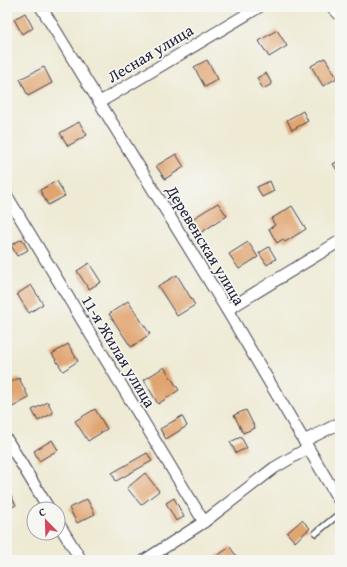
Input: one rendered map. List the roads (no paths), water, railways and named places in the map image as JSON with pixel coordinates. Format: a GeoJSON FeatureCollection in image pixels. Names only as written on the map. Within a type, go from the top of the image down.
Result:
{"type":"FeatureCollection","features":[{"type":"Feature","properties":{"kind":"street","name":"Деревенская улица"},"geometry":{"type":"LineString","coordinates":[[41,7],[227,310],[340,502]]}},
{"type":"Feature","properties":{"kind":"street","name":"Лесная улица"},"geometry":{"type":"LineString","coordinates":[[100,102],[259,7]]}},
{"type":"Feature","properties":{"kind":"street"},"geometry":{"type":"LineString","coordinates":[[332,7],[340,15]]}},
{"type":"Feature","properties":{"kind":"street","name":"11-я Жилая улица"},"geometry":{"type":"LineString","coordinates":[[7,196],[204,522]]}},
{"type":"Feature","properties":{"kind":"street"},"geometry":{"type":"LineString","coordinates":[[227,310],[340,241]]}},
{"type":"Feature","properties":{"kind":"street"},"geometry":{"type":"LineString","coordinates":[[145,560],[204,522],[274,468],[340,423]]}},
{"type":"Feature","properties":{"kind":"street"},"geometry":{"type":"LineString","coordinates":[[7,440],[44,501]]}},
{"type":"Feature","properties":{"kind":"street"},"geometry":{"type":"LineString","coordinates":[[66,536],[81,560]]}},
{"type":"Feature","properties":{"kind":"lane"},"geometry":{"type":"LineString","coordinates":[[316,534],[340,513]]}}]}
